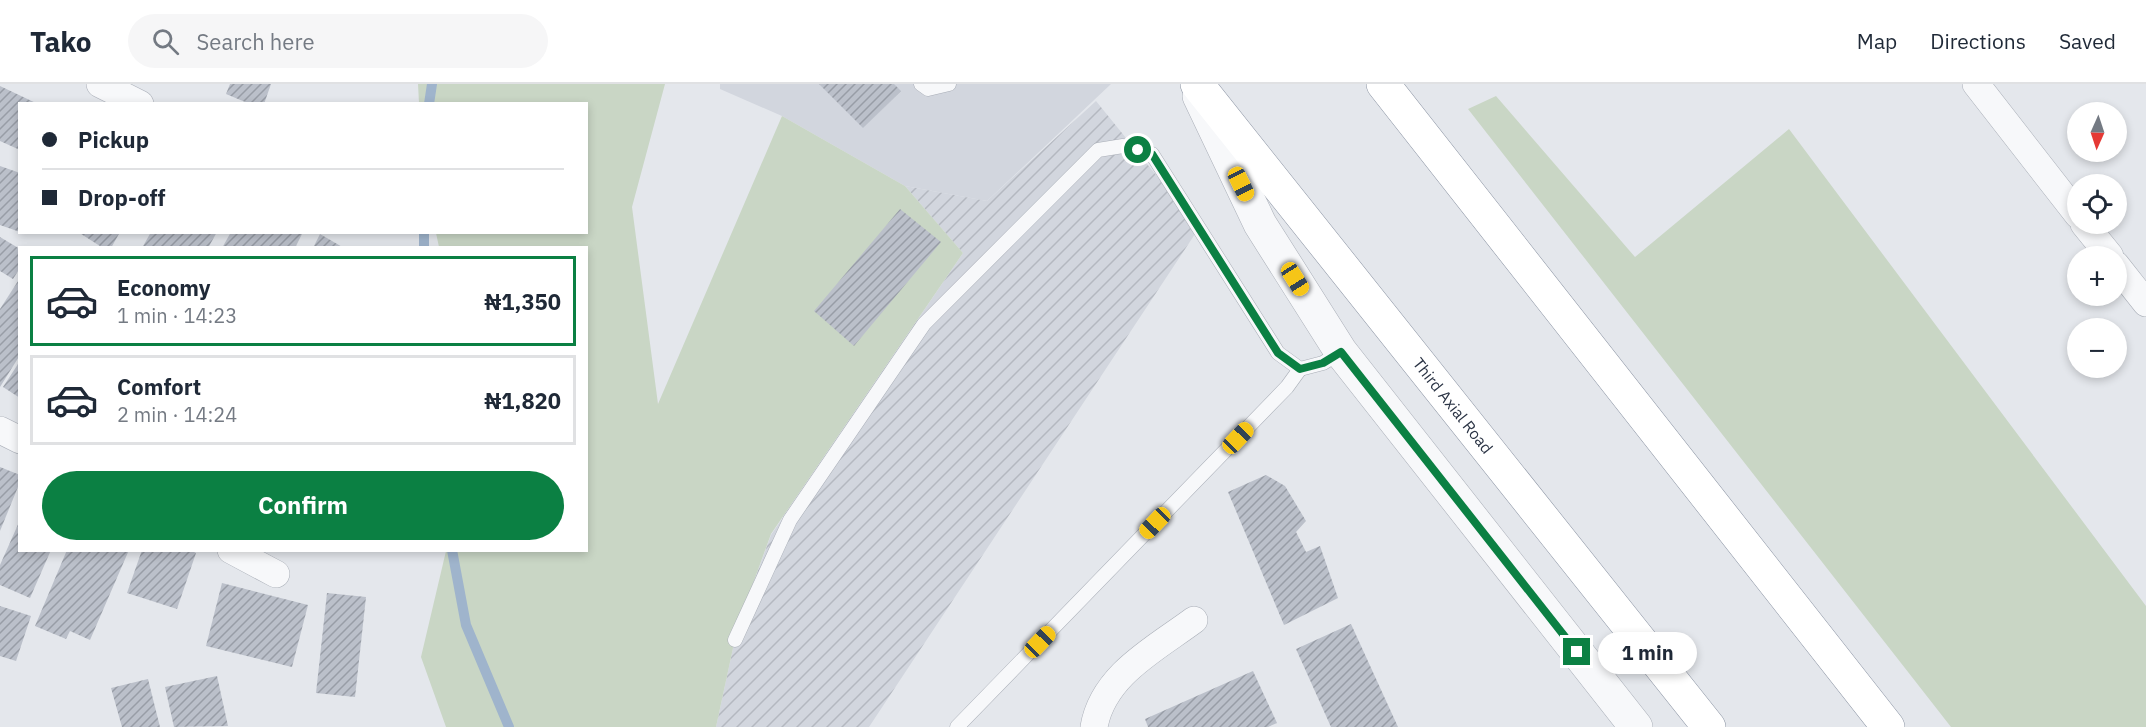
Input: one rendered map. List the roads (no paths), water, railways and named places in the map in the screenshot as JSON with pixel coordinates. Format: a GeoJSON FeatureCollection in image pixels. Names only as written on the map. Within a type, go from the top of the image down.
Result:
{"type":"FeatureCollection","features":[{"type":"Feature","properties":{"kind":"highway","name":"Third Axial Road"},"geometry":{"type":"LineString","coordinates":[[1195,84],[1709,727]]}},
{"type":"Feature","properties":{"kind":"highway"},"geometry":{"type":"LineString","coordinates":[[1383,84],[1888,727]]}},
{"type":"Feature","properties":{"kind":"street"},"geometry":{"type":"LineString","coordinates":[[100,84],[136,102]]}},
{"type":"Feature","properties":{"kind":"street"},"geometry":{"type":"LineString","coordinates":[[1195,84],[1260,224],[1341,352],[1636,727]]}},
{"type":"Feature","properties":{"kind":"street"},"geometry":{"type":"LineString","coordinates":[[1976,84],[2067,201]]}},
{"type":"Feature","properties":{"kind":"street"},"geometry":{"type":"LineString","coordinates":[[2092,234],[2102,246]]}},
{"type":"Feature","properties":{"kind":"street"},"geometry":{"type":"LineString","coordinates":[[2127,279],[2146,303]]}},
{"type":"Feature","properties":{"kind":"street"},"geometry":{"type":"LineString","coordinates":[[0,430],[18,439]]}},
{"type":"Feature","properties":{"kind":"street"},"geometry":{"type":"LineString","coordinates":[[235,552],[276,574]]}},
{"type":"Feature","properties":{"kind":"street"},"geometry":{"type":"LineString","coordinates":[[1095,727],[1098,708],[1119,676],[1194,620]]}},
{"type":"Feature","properties":{"kind":"lane"},"geometry":{"type":"LineString","coordinates":[[921,84],[928,89],[948,84]]}},
{"type":"Feature","properties":{"kind":"lane"},"geometry":{"type":"LineString","coordinates":[[735,640],[790,520],[924,324],[1098,150],[1123,146],[1152,154],[1278,353],[1300,369]]}},
{"type":"Feature","properties":{"kind":"lane"},"geometry":{"type":"LineString","coordinates":[[957,727],[1287,387],[1300,369],[1323,363],[1341,352]]}},
{"type":"Feature","properties":{"kind":"waterway"},"geometry":{"type":"LineString","coordinates":[[429,102],[432,84]]}},
{"type":"Feature","properties":{"kind":"waterway"},"geometry":{"type":"LineString","coordinates":[[424,234],[424,246]]}},
{"type":"Feature","properties":{"kind":"waterway"},"geometry":{"type":"LineString","coordinates":[[452,552],[466,625],[509,727]]}}]}
